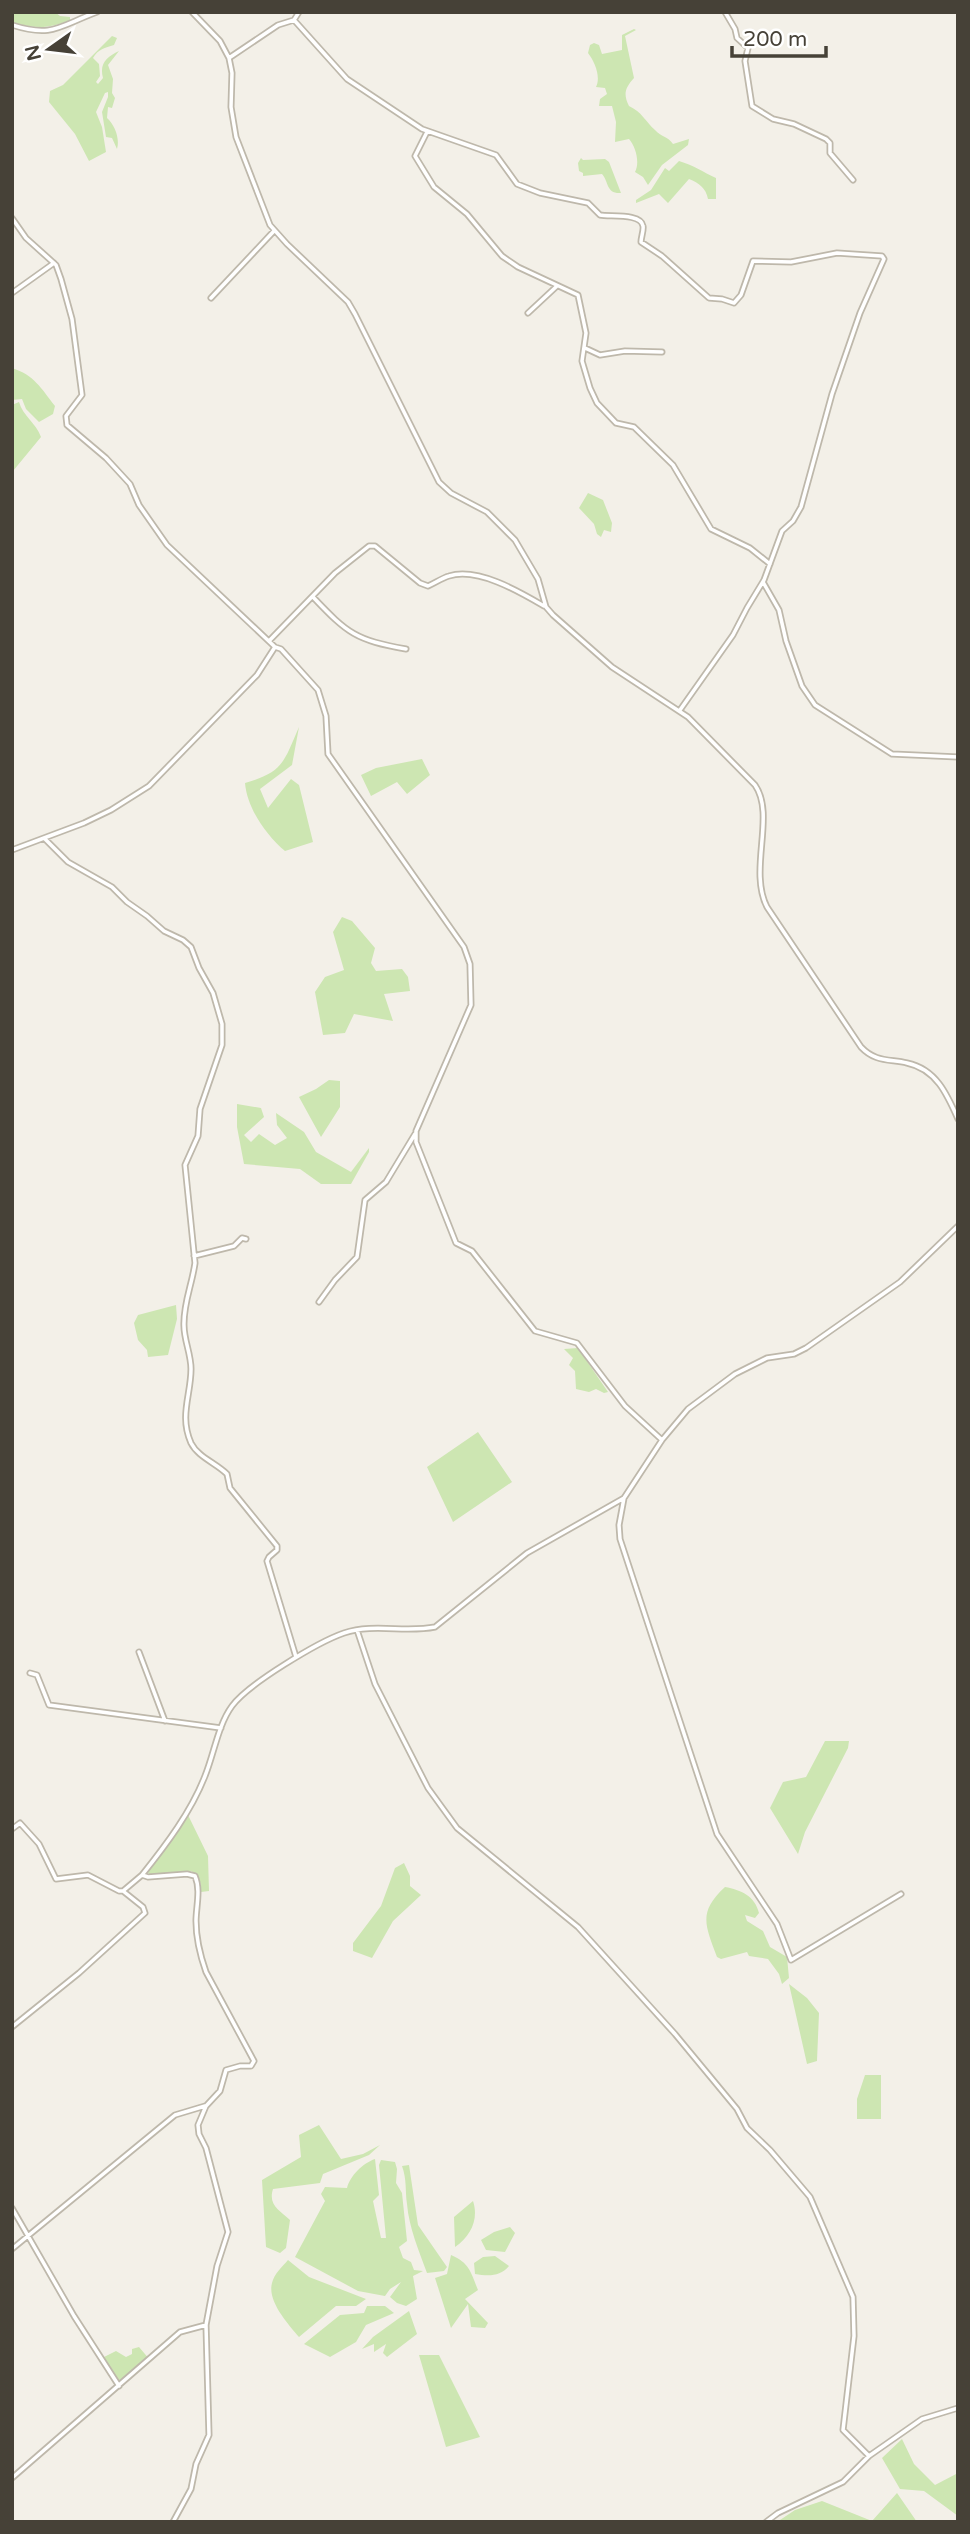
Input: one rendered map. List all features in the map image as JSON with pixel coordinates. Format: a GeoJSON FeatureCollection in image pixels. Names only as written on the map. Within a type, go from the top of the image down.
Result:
{"type":"FeatureCollection","features":[{"type":"Feature","properties":{"kind":"street"},"geometry":{"type":"LineString","coordinates":[[12,25],[34,31],[48,31],[97,12]]}},
{"type":"Feature","properties":{"kind":"street"},"geometry":{"type":"LineString","coordinates":[[192,12],[220,41],[229,58],[232,73],[231,107],[236,137],[266,217],[274,231],[348,302],[433,473],[451,494],[487,512],[515,540],[538,579],[546,607]]}},
{"type":"Feature","properties":{"kind":"street"},"geometry":{"type":"LineString","coordinates":[[229,58],[278,25],[294,20],[299,12]]}},
{"type":"Feature","properties":{"kind":"street"},"geometry":{"type":"LineString","coordinates":[[725,12],[737,38],[748,48],[745,69],[752,106],[773,119],[794,124],[826,139],[830,142],[830,153],[853,180]]}},
{"type":"Feature","properties":{"kind":"street"},"geometry":{"type":"LineString","coordinates":[[294,20],[346,79],[428,131],[496,155],[517,184],[540,193],[588,204],[600,215],[632,217],[641,221],[644,227],[641,242],[662,256],[713,300],[722,299],[734,303],[741,295],[753,261],[791,262],[837,253],[882,256],[884,259],[860,313],[832,394],[801,507],[793,521],[782,531],[763,582],[733,635],[680,710]]}},
{"type":"Feature","properties":{"kind":"street"},"geometry":{"type":"LineString","coordinates":[[428,131],[415,156],[434,187],[467,214],[511,263],[578,295],[586,324],[582,361],[597,403],[617,422],[634,427],[673,465],[711,529],[750,548],[771,564]]}},
{"type":"Feature","properties":{"kind":"street"},"geometry":{"type":"LineString","coordinates":[[12,218],[26,238],[54,263],[72,319],[82,395],[66,416],[67,425],[106,458],[130,484],[139,505],[167,545],[275,647],[281,649],[318,690],[326,716],[328,754],[470,958],[471,1005],[416,1133],[386,1182],[365,1200],[357,1258],[335,1280],[319,1302]]}},
{"type":"Feature","properties":{"kind":"street"},"geometry":{"type":"LineString","coordinates":[[211,298],[274,231]]}},
{"type":"Feature","properties":{"kind":"street"},"geometry":{"type":"LineString","coordinates":[[12,293],[54,263]]}},
{"type":"Feature","properties":{"kind":"street"},"geometry":{"type":"LineString","coordinates":[[528,313],[558,285]]}},
{"type":"Feature","properties":{"kind":"street"},"geometry":{"type":"LineString","coordinates":[[585,348],[600,355],[625,351],[662,352]]}},
{"type":"Feature","properties":{"kind":"street"},"geometry":{"type":"LineString","coordinates":[[269,641],[335,573],[364,548],[375,546],[428,586],[450,575],[503,582],[546,607],[612,667],[680,710],[759,792],[763,810],[759,885],[763,900],[861,1047],[882,1060],[906,1063],[931,1074],[948,1096],[958,1119]]}},
{"type":"Feature","properties":{"kind":"street"},"geometry":{"type":"LineString","coordinates":[[763,582],[779,610],[786,641],[802,686],[815,705],[892,754],[958,757]]}},
{"type":"Feature","properties":{"kind":"street"},"geometry":{"type":"LineString","coordinates":[[313,597],[342,628],[354,635],[363,640],[406,649]]}},
{"type":"Feature","properties":{"kind":"street"},"geometry":{"type":"LineString","coordinates":[[12,850],[45,839],[111,810],[149,786],[257,675],[275,647]]}},
{"type":"Feature","properties":{"kind":"street"},"geometry":{"type":"LineString","coordinates":[[45,839],[68,862],[112,887],[164,931],[191,947],[220,1009],[222,1045],[200,1109],[198,1136],[185,1165],[194,1255],[193,1278],[185,1305],[183,1329],[191,1368],[185,1405],[187,1430],[197,1452],[227,1474],[230,1488],[277,1546],[277,1550],[267,1561],[296,1657]]}},
{"type":"Feature","properties":{"kind":"street"},"geometry":{"type":"LineString","coordinates":[[416,1133],[416,1142],[456,1243],[472,1251],[534,1331],[577,1343],[625,1406],[662,1440]]}},
{"type":"Feature","properties":{"kind":"street"},"geometry":{"type":"LineString","coordinates":[[901,1895],[791,1960],[777,1924],[717,1834],[620,1539],[619,1525],[624,1498],[662,1440],[688,1409],[735,1374],[767,1358],[794,1354],[806,1348],[900,1282],[958,1226]]}},
{"type":"Feature","properties":{"kind":"street"},"geometry":{"type":"LineString","coordinates":[[194,1255],[230,1247],[242,1238],[246,1239]]}},
{"type":"Feature","properties":{"kind":"street"},"geometry":{"type":"LineString","coordinates":[[123,1891],[142,1875],[183,1819],[205,1777],[230,1708],[238,1698],[296,1657],[344,1633],[357,1630],[435,1627],[527,1553],[624,1498]]}},
{"type":"Feature","properties":{"kind":"street"},"geometry":{"type":"LineString","coordinates":[[357,1630],[375,1684],[428,1788],[457,1828],[579,1927],[675,2034],[737,2109],[747,2128],[770,2150],[810,2197],[853,2297],[854,2336],[843,2430],[869,2456]]}},
{"type":"Feature","properties":{"kind":"street"},"geometry":{"type":"LineString","coordinates":[[139,1652],[165,1721]]}},
{"type":"Feature","properties":{"kind":"street"},"geometry":{"type":"LineString","coordinates":[[30,1673],[37,1675],[49,1704],[222,1728]]}},
{"type":"Feature","properties":{"kind":"street"},"geometry":{"type":"LineString","coordinates":[[12,1829],[20,1823],[33,1837],[56,1879],[88,1875],[123,1891],[143,1907],[145,1913],[79,1973],[12,2027]]}},
{"type":"Feature","properties":{"kind":"street"},"geometry":{"type":"LineString","coordinates":[[142,1875],[195,1876],[198,1888],[196,1922],[201,1958],[254,2061],[251,2066],[226,2070],[220,2091],[205,2106],[198,2125],[228,2232],[217,2266],[206,2325],[209,2435],[196,2464],[191,2489],[173,2522]]}},
{"type":"Feature","properties":{"kind":"street"},"geometry":{"type":"LineString","coordinates":[[12,2249],[175,2115],[205,2106]]}},
{"type":"Feature","properties":{"kind":"street"},"geometry":{"type":"LineString","coordinates":[[12,2208],[74,2316],[119,2386]]}},
{"type":"Feature","properties":{"kind":"street"},"geometry":{"type":"LineString","coordinates":[[12,2478],[180,2332],[206,2325]]}},
{"type":"Feature","properties":{"kind":"street"},"geometry":{"type":"LineString","coordinates":[[766,2522],[778,2513],[843,2482],[869,2456],[922,2419],[958,2408]]}},
{"type":"Feature","properties":{"kind":"green space"},"geometry":{"type":"Polygon","coordinates":[[[12,12],[55,12],[60,16],[70,17],[70,20],[42,27],[28,26],[12,22],[12,12]]]}},
{"type":"Feature","properties":{"kind":"green space"},"geometry":{"type":"Polygon","coordinates":[[[636,30],[625,36],[634,78],[626,91],[629,106],[673,144],[689,139],[688,145],[662,165],[648,185],[643,177],[635,172],[636,155],[629,139],[615,142],[616,122],[612,106],[599,106],[600,99],[607,94],[605,88],[596,87],[596,70],[588,53],[590,45],[594,43],[599,45],[602,54],[622,50],[622,35],[636,30]]]}},
{"type":"Feature","properties":{"kind":"green space"},"geometry":{"type":"Polygon","coordinates":[[[112,36],[117,38],[114,45],[99,51],[93,58],[99,64],[98,84],[103,78],[102,68],[105,61],[119,51],[108,65],[115,98],[112,108],[108,107],[107,118],[116,132],[118,145],[117,149],[112,138],[106,137],[102,112],[108,92],[96,112],[102,127],[106,152],[89,161],[75,134],[49,102],[50,91],[63,85],[112,36]]]}},
{"type":"Feature","properties":{"kind":"green space"},"geometry":{"type":"Polygon","coordinates":[[[581,158],[605,159],[609,162],[621,193],[610,190],[602,174],[583,176],[578,163],[581,158]]]}},
{"type":"Feature","properties":{"kind":"green space"},"geometry":{"type":"Polygon","coordinates":[[[679,161],[716,178],[716,199],[708,199],[702,186],[689,179],[668,203],[659,194],[636,203],[636,200],[651,190],[665,168],[669,171],[679,161]]]}},
{"type":"Feature","properties":{"kind":"green space"},"geometry":{"type":"Polygon","coordinates":[[[12,368],[32,378],[41,388],[55,406],[53,414],[39,422],[26,409],[22,399],[12,400],[12,368]]]}},
{"type":"Feature","properties":{"kind":"green space"},"geometry":{"type":"Polygon","coordinates":[[[19,402],[41,437],[13,471],[12,405],[19,402]]]}},
{"type":"Feature","properties":{"kind":"green space"},"geometry":{"type":"Polygon","coordinates":[[[588,493],[603,500],[612,523],[611,532],[604,530],[601,537],[594,524],[579,508],[588,493]]]}},
{"type":"Feature","properties":{"kind":"green space"},"geometry":{"type":"Polygon","coordinates":[[[299,727],[292,765],[260,789],[268,808],[291,779],[299,785],[313,842],[285,851],[259,820],[249,802],[245,783],[268,774],[281,764],[299,727]]]}},
{"type":"Feature","properties":{"kind":"green space"},"geometry":{"type":"Polygon","coordinates":[[[422,759],[430,775],[407,794],[397,782],[371,796],[361,775],[376,768],[422,759]]]}},
{"type":"Feature","properties":{"kind":"green space"},"geometry":{"type":"Polygon","coordinates":[[[342,917],[352,921],[375,948],[371,963],[376,971],[402,969],[408,977],[410,991],[384,994],[393,1021],[354,1014],[345,1033],[323,1035],[315,992],[325,977],[344,970],[333,932],[342,917]]]}},
{"type":"Feature","properties":{"kind":"green space"},"geometry":{"type":"Polygon","coordinates":[[[329,1080],[340,1081],[340,1107],[321,1137],[299,1097],[329,1080]]]}},
{"type":"Feature","properties":{"kind":"green space"},"geometry":{"type":"Polygon","coordinates":[[[237,1104],[261,1108],[264,1117],[244,1135],[251,1142],[259,1134],[275,1145],[287,1138],[277,1125],[276,1113],[304,1132],[316,1152],[351,1172],[369,1148],[369,1152],[351,1184],[321,1184],[300,1169],[244,1164],[237,1127],[237,1104]]]}},
{"type":"Feature","properties":{"kind":"green space"},"geometry":{"type":"Polygon","coordinates":[[[176,1305],[177,1319],[168,1355],[148,1357],[147,1350],[138,1340],[134,1323],[138,1315],[176,1305]]]}},
{"type":"Feature","properties":{"kind":"green space"},"geometry":{"type":"Polygon","coordinates":[[[578,1348],[608,1392],[576,1389],[575,1371],[569,1365],[573,1358],[564,1349],[578,1348]]]}},
{"type":"Feature","properties":{"kind":"green space"},"geometry":{"type":"Polygon","coordinates":[[[478,1432],[512,1482],[453,1522],[427,1467],[478,1432]]]}},
{"type":"Feature","properties":{"kind":"green space"},"geometry":{"type":"Polygon","coordinates":[[[825,1741],[849,1741],[848,1748],[805,1832],[798,1854],[770,1808],[783,1782],[806,1777],[825,1741]]]}},
{"type":"Feature","properties":{"kind":"green space"},"geometry":{"type":"Polygon","coordinates":[[[188,1815],[208,1856],[209,1891],[201,1892],[199,1880],[191,1871],[149,1875],[148,1872],[188,1815]]]}},
{"type":"Feature","properties":{"kind":"green space"},"geometry":{"type":"Polygon","coordinates":[[[404,1863],[410,1876],[410,1886],[421,1895],[393,1921],[372,1958],[353,1951],[353,1943],[381,1906],[395,1868],[404,1863]]]}},
{"type":"Feature","properties":{"kind":"green space"},"geometry":{"type":"Polygon","coordinates":[[[725,1887],[751,1898],[759,1913],[755,1918],[745,1915],[747,1921],[763,1931],[770,1947],[787,1957],[789,1978],[782,1984],[779,1974],[768,1959],[749,1956],[747,1952],[721,1959],[717,1957],[706,1919],[711,1904],[725,1887]]]}},
{"type":"Feature","properties":{"kind":"green space"},"geometry":{"type":"Polygon","coordinates":[[[789,1984],[807,1998],[819,2013],[817,2061],[807,2064],[789,1984]]]}},
{"type":"Feature","properties":{"kind":"green space"},"geometry":{"type":"Polygon","coordinates":[[[865,2075],[881,2075],[881,2119],[857,2119],[857,2099],[865,2075]]]}},
{"type":"Feature","properties":{"kind":"green space"},"geometry":{"type":"Polygon","coordinates":[[[319,2125],[341,2159],[363,2154],[380,2145],[369,2155],[323,2174],[320,2183],[273,2189],[273,2203],[290,2220],[286,2248],[280,2253],[266,2247],[262,2180],[301,2157],[299,2135],[319,2125]]]}},
{"type":"Feature","properties":{"kind":"green space"},"geometry":{"type":"Polygon","coordinates":[[[375,2159],[379,2195],[373,2201],[381,2238],[386,2238],[379,2165],[381,2160],[395,2162],[397,2169],[396,2183],[402,2193],[407,2241],[399,2247],[403,2258],[411,2262],[414,2270],[423,2271],[413,2276],[417,2299],[406,2306],[390,2297],[401,2282],[385,2296],[358,2291],[295,2257],[325,2201],[321,2194],[325,2187],[347,2188],[358,2170],[375,2159]]]}},
{"type":"Feature","properties":{"kind":"green space"},"geometry":{"type":"Polygon","coordinates":[[[409,2165],[418,2225],[447,2267],[444,2271],[427,2273],[415,2239],[408,2213],[402,2166],[409,2165]]]}},
{"type":"Feature","properties":{"kind":"green space"},"geometry":{"type":"Polygon","coordinates":[[[473,2201],[475,2214],[472,2227],[455,2247],[454,2217],[473,2201]]]}},
{"type":"Feature","properties":{"kind":"green space"},"geometry":{"type":"Polygon","coordinates":[[[510,2227],[515,2233],[505,2252],[486,2250],[481,2240],[510,2227]]]}},
{"type":"Feature","properties":{"kind":"green space"},"geometry":{"type":"Polygon","coordinates":[[[451,2255],[462,2261],[471,2274],[478,2290],[465,2299],[488,2323],[485,2328],[471,2327],[468,2304],[451,2328],[435,2278],[447,2274],[451,2255]]]}},
{"type":"Feature","properties":{"kind":"green space"},"geometry":{"type":"Polygon","coordinates":[[[495,2256],[509,2266],[498,2274],[475,2274],[474,2263],[483,2257],[495,2256]]]}},
{"type":"Feature","properties":{"kind":"green space"},"geometry":{"type":"Polygon","coordinates":[[[288,2260],[309,2277],[366,2299],[356,2306],[336,2306],[299,2337],[275,2305],[271,2290],[274,2277],[288,2260]]]}},
{"type":"Feature","properties":{"kind":"green space"},"geometry":{"type":"Polygon","coordinates":[[[367,2306],[385,2306],[394,2313],[366,2325],[356,2342],[330,2357],[304,2344],[340,2315],[364,2313],[367,2306]]]}},
{"type":"Feature","properties":{"kind":"green space"},"geometry":{"type":"Polygon","coordinates":[[[409,2311],[417,2334],[387,2357],[383,2353],[386,2344],[374,2352],[374,2344],[362,2349],[373,2337],[409,2311]]]}},
{"type":"Feature","properties":{"kind":"green space"},"geometry":{"type":"Polygon","coordinates":[[[139,2347],[150,2360],[119,2386],[102,2358],[116,2351],[126,2357],[132,2354],[132,2349],[139,2347]]]}},
{"type":"Feature","properties":{"kind":"green space"},"geometry":{"type":"Polygon","coordinates":[[[419,2355],[439,2355],[480,2437],[446,2447],[419,2355]]]}},
{"type":"Feature","properties":{"kind":"green space"},"geometry":{"type":"Polygon","coordinates":[[[902,2439],[914,2464],[935,2485],[958,2473],[958,2516],[924,2491],[900,2489],[882,2458],[902,2439]]]}},
{"type":"Feature","properties":{"kind":"green space"},"geometry":{"type":"Polygon","coordinates":[[[897,2493],[917,2522],[777,2522],[795,2510],[822,2501],[872,2521],[897,2493]]]}}]}
